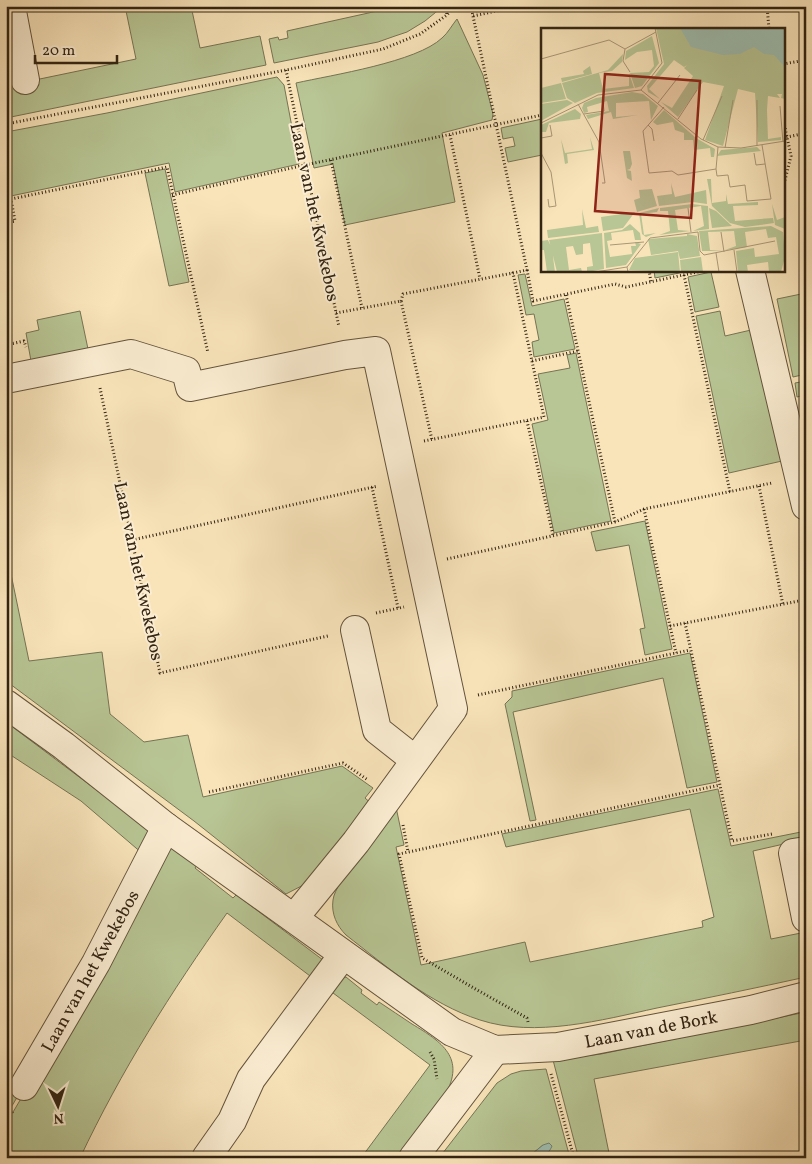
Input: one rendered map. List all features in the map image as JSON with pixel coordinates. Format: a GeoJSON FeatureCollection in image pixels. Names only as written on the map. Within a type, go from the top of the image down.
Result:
{"type":"FeatureCollection","features":[{"type":"Feature","properties":{"kind":"street"},"geometry":{"type":"LineString","coordinates":[[11,6],[25,80]]}},
{"type":"Feature","properties":{"kind":"street"},"geometry":{"type":"LineString","coordinates":[[750,271],[806,506]]}},
{"type":"Feature","properties":{"kind":"street"},"geometry":{"type":"LineString","coordinates":[[6,379],[131,354],[186,371],[190,387],[345,355],[376,352],[452,709],[356,842],[294,918]]}},
{"type":"Feature","properties":{"kind":"street"},"geometry":{"type":"LineString","coordinates":[[355,630],[377,730],[415,760]]}},
{"type":"Feature","properties":{"kind":"street"},"geometry":{"type":"LineString","coordinates":[[6,704],[64,746],[166,827],[343,955],[452,1032],[495,1050],[413,1158]]}},
{"type":"Feature","properties":{"kind":"street","name":"Laan van het Kwekebos"},"geometry":{"type":"LineString","coordinates":[[24,1086],[96,963],[166,827]]}},
{"type":"Feature","properties":{"kind":"street"},"geometry":{"type":"LineString","coordinates":[[806,850],[793,853],[806,918]]}},
{"type":"Feature","properties":{"kind":"street"},"geometry":{"type":"LineString","coordinates":[[206,1158],[232,1121],[251,1079],[343,955]]}},
{"type":"Feature","properties":{"kind":"street","name":"Laan van de Bork"},"geometry":{"type":"LineString","coordinates":[[495,1050],[558,1047],[576,1044],[751,1010],[806,996]]}},
{"type":"Feature","properties":{"kind":"path"},"geometry":{"type":"LineString","coordinates":[[446,6],[447,16]]}},
{"type":"Feature","properties":{"kind":"path"},"geometry":{"type":"LineString","coordinates":[[6,124],[286,70],[383,49],[420,34],[447,16],[454,6]]}},
{"type":"Feature","properties":{"kind":"path"},"geometry":{"type":"LineString","coordinates":[[471,6],[533,301],[615,284],[626,287],[684,276],[692,272]]}},
{"type":"Feature","properties":{"kind":"path"},"geometry":{"type":"LineString","coordinates":[[473,16],[520,6]]}},
{"type":"Feature","properties":{"kind":"path"},"geometry":{"type":"LineString","coordinates":[[767,6],[769,28]]}},
{"type":"Feature","properties":{"kind":"path"},"geometry":{"type":"LineString","coordinates":[[800,6],[806,34]]}},
{"type":"Feature","properties":{"kind":"path"},"geometry":{"type":"LineString","coordinates":[[784,64],[806,60]]}},
{"type":"Feature","properties":{"kind":"path","name":"Laan van het Kwekebos"},"geometry":{"type":"LineString","coordinates":[[286,70],[345,355]]}},
{"type":"Feature","properties":{"kind":"path"},"geometry":{"type":"LineString","coordinates":[[172,195],[541,115]]}},
{"type":"Feature","properties":{"kind":"path"},"geometry":{"type":"LineString","coordinates":[[784,184],[791,156],[785,137],[806,132]]}},
{"type":"Feature","properties":{"kind":"path"},"geometry":{"type":"LineString","coordinates":[[450,135],[480,279]]}},
{"type":"Feature","properties":{"kind":"path","name":"Laan van het Kwekebos"},"geometry":{"type":"LineString","coordinates":[[331,160],[362,308]]}},
{"type":"Feature","properties":{"kind":"path"},"geometry":{"type":"LineString","coordinates":[[6,223],[15,221],[11,198],[167,167],[215,382]]}},
{"type":"Feature","properties":{"kind":"path"},"geometry":{"type":"LineString","coordinates":[[401,301],[403,294],[527,270]]}},
{"type":"Feature","properties":{"kind":"path"},"geometry":{"type":"LineString","coordinates":[[649,271],[651,282]]}},
{"type":"Feature","properties":{"kind":"path"},"geometry":{"type":"LineString","coordinates":[[396,447],[544,417],[513,273]]}},
{"type":"Feature","properties":{"kind":"path"},"geometry":{"type":"LineString","coordinates":[[684,276],[730,492]]}},
{"type":"Feature","properties":{"kind":"path"},"geometry":{"type":"LineString","coordinates":[[566,295],[615,522]]}},
{"type":"Feature","properties":{"kind":"path"},"geometry":{"type":"LineString","coordinates":[[532,361],[578,351]]}},
{"type":"Feature","properties":{"kind":"path","name":"Laan van het Kwekebos"},"geometry":{"type":"LineString","coordinates":[[94,362],[160,673],[355,630]]}},
{"type":"Feature","properties":{"kind":"path"},"geometry":{"type":"LineString","coordinates":[[527,421],[553,534]]}},
{"type":"Feature","properties":{"kind":"path"},"geometry":{"type":"LineString","coordinates":[[422,565],[553,534],[615,522],[644,509],[799,478]]}},
{"type":"Feature","properties":{"kind":"path"},"geometry":{"type":"LineString","coordinates":[[132,540],[403,480]]}},
{"type":"Feature","properties":{"kind":"path"},"geometry":{"type":"LineString","coordinates":[[759,486],[782,605]]}},
{"type":"Feature","properties":{"kind":"path"},"geometry":{"type":"LineString","coordinates":[[372,487],[398,608]]}},
{"type":"Feature","properties":{"kind":"path"},"geometry":{"type":"LineString","coordinates":[[644,509],[676,653]]}},
{"type":"Feature","properties":{"kind":"path"},"geometry":{"type":"LineString","coordinates":[[670,626],[804,600],[806,611]]}},
{"type":"Feature","properties":{"kind":"path"},"geometry":{"type":"LineString","coordinates":[[355,630],[352,619],[429,601]]}},
{"type":"Feature","properties":{"kind":"path"},"geometry":{"type":"LineString","coordinates":[[685,623],[732,842],[778,832]]}},
{"type":"Feature","properties":{"kind":"path"},"geometry":{"type":"LineString","coordinates":[[451,701],[690,650]]}},
{"type":"Feature","properties":{"kind":"path"},"geometry":{"type":"LineString","coordinates":[[209,792],[343,763],[399,801],[408,852]]}},
{"type":"Feature","properties":{"kind":"path"},"geometry":{"type":"LineString","coordinates":[[528,1048],[529,1028],[527,1018],[422,958],[399,854],[720,785]]}},
{"type":"Feature","properties":{"kind":"path"},"geometry":{"type":"LineString","coordinates":[[551,1074],[574,1158]]}},
{"type":"Feature","properties":{"kind":"green space"},"geometry":{"type":"Polygon","coordinates":[[[125,6],[191,6],[200,48],[260,36],[266,65],[6,118],[6,86],[136,59],[125,6]]]}},
{"type":"Feature","properties":{"kind":"green space"},"geometry":{"type":"Polygon","coordinates":[[[400,6],[441,6],[441,8],[407,32],[378,42],[274,63],[269,39],[278,37],[279,40],[288,38],[287,31],[400,6]]]}},
{"type":"Feature","properties":{"kind":"green space"},"geometry":{"type":"Polygon","coordinates":[[[475,6],[506,6],[476,12],[475,6]]]}},
{"type":"Feature","properties":{"kind":"green space"},"geometry":{"type":"Polygon","coordinates":[[[457,19],[483,75],[493,114],[492,120],[442,133],[455,202],[345,225],[333,164],[314,168],[296,83],[351,72],[414,54],[442,38],[457,19]]]}},
{"type":"Feature","properties":{"kind":"green space"},"geometry":{"type":"Polygon","coordinates":[[[277,77],[284,85],[299,164],[175,192],[169,163],[6,197],[6,132],[277,77]]]}},
{"type":"Feature","properties":{"kind":"green space"},"geometry":{"type":"Polygon","coordinates":[[[541,119],[541,155],[508,162],[505,148],[515,146],[513,137],[503,139],[501,128],[541,119]]]}},
{"type":"Feature","properties":{"kind":"green space"},"geometry":{"type":"Polygon","coordinates":[[[165,169],[189,282],[169,286],[145,173],[165,169]]]}},
{"type":"Feature","properties":{"kind":"green space"},"geometry":{"type":"Polygon","coordinates":[[[654,271],[689,271],[655,278],[654,271]]]}},
{"type":"Feature","properties":{"kind":"green space"},"geometry":{"type":"Polygon","coordinates":[[[711,272],[719,307],[695,312],[688,277],[711,272]]]}},
{"type":"Feature","properties":{"kind":"green space"},"geometry":{"type":"Polygon","coordinates":[[[525,274],[532,306],[564,299],[575,349],[534,357],[532,342],[539,340],[534,314],[526,315],[518,275],[525,274]]]}},
{"type":"Feature","properties":{"kind":"green space"},"geometry":{"type":"Polygon","coordinates":[[[806,293],[806,374],[793,377],[777,299],[806,293]]]}},
{"type":"Feature","properties":{"kind":"green space"},"geometry":{"type":"Polygon","coordinates":[[[80,311],[88,349],[31,361],[26,333],[39,330],[37,320],[80,311]]]}},
{"type":"Feature","properties":{"kind":"green space"},"geometry":{"type":"Polygon","coordinates":[[[720,311],[725,336],[751,330],[782,461],[729,473],[696,316],[720,311]]]}},
{"type":"Feature","properties":{"kind":"green space"},"geometry":{"type":"Polygon","coordinates":[[[576,353],[611,521],[554,533],[532,424],[548,420],[538,374],[570,368],[567,355],[576,353]]]}},
{"type":"Feature","properties":{"kind":"green space"},"geometry":{"type":"Polygon","coordinates":[[[806,381],[806,395],[797,397],[795,383],[806,381]]]}},
{"type":"Feature","properties":{"kind":"green space"},"geometry":{"type":"Polygon","coordinates":[[[645,521],[672,649],[645,655],[640,629],[645,628],[629,545],[596,551],[591,532],[645,521]]]}},
{"type":"Feature","properties":{"kind":"green space"},"geometry":{"type":"Polygon","coordinates":[[[11,574],[29,661],[102,652],[110,714],[144,742],[188,735],[203,797],[342,766],[373,788],[365,798],[373,805],[311,881],[286,894],[194,821],[6,681],[6,575],[11,574]]]}},
{"type":"Feature","properties":{"kind":"green space"},"geometry":{"type":"Polygon","coordinates":[[[690,653],[717,782],[687,788],[663,678],[513,712],[536,820],[530,821],[505,704],[512,697],[512,691],[690,653]]]}},
{"type":"Feature","properties":{"kind":"green space"},"geometry":{"type":"Polygon","coordinates":[[[6,722],[147,828],[150,838],[143,854],[81,801],[6,752],[6,722]]]}},
{"type":"Feature","properties":{"kind":"green space"},"geometry":{"type":"Polygon","coordinates":[[[718,789],[731,846],[806,831],[806,839],[753,851],[771,939],[806,932],[806,977],[591,1022],[546,1027],[501,1025],[462,1013],[426,995],[377,960],[346,935],[337,924],[333,905],[336,891],[360,854],[396,807],[404,845],[396,847],[421,965],[525,942],[530,962],[703,927],[702,921],[714,917],[690,809],[506,847],[502,834],[718,789]]]}},
{"type":"Feature","properties":{"kind":"green space"},"geometry":{"type":"Polygon","coordinates":[[[170,846],[197,865],[195,868],[233,898],[236,895],[238,896],[323,960],[322,966],[314,979],[227,913],[186,972],[148,1032],[112,1094],[80,1158],[6,1158],[6,1124],[170,846]]]}},
{"type":"Feature","properties":{"kind":"green space"},"geometry":{"type":"Polygon","coordinates":[[[346,977],[362,990],[361,993],[377,1005],[379,1002],[433,1037],[448,1052],[452,1061],[451,1082],[445,1095],[397,1158],[361,1158],[430,1065],[329,990],[338,980],[346,977]]]}},
{"type":"Feature","properties":{"kind":"green space"},"geometry":{"type":"Polygon","coordinates":[[[806,1012],[806,1040],[594,1079],[610,1158],[581,1158],[577,1152],[553,1060],[601,1054],[806,1012]]]}},
{"type":"Feature","properties":{"kind":"green space"},"geometry":{"type":"Polygon","coordinates":[[[546,1069],[570,1158],[541,1158],[544,1156],[543,1145],[527,1158],[439,1158],[497,1083],[511,1074],[521,1071],[546,1069]]]}},
{"type":"Feature","properties":{"kind":"green space"},"geometry":{"type":"Polygon","coordinates":[[[14,1092],[19,1094],[6,1116],[6,1104],[14,1092]]]}},
{"type":"Feature","properties":{"kind":"shaded area"},"geometry":{"type":"Polygon","coordinates":[[[549,1143],[552,1146],[548,1153],[538,1157],[527,1158],[543,1145],[549,1143]]]}}]}
